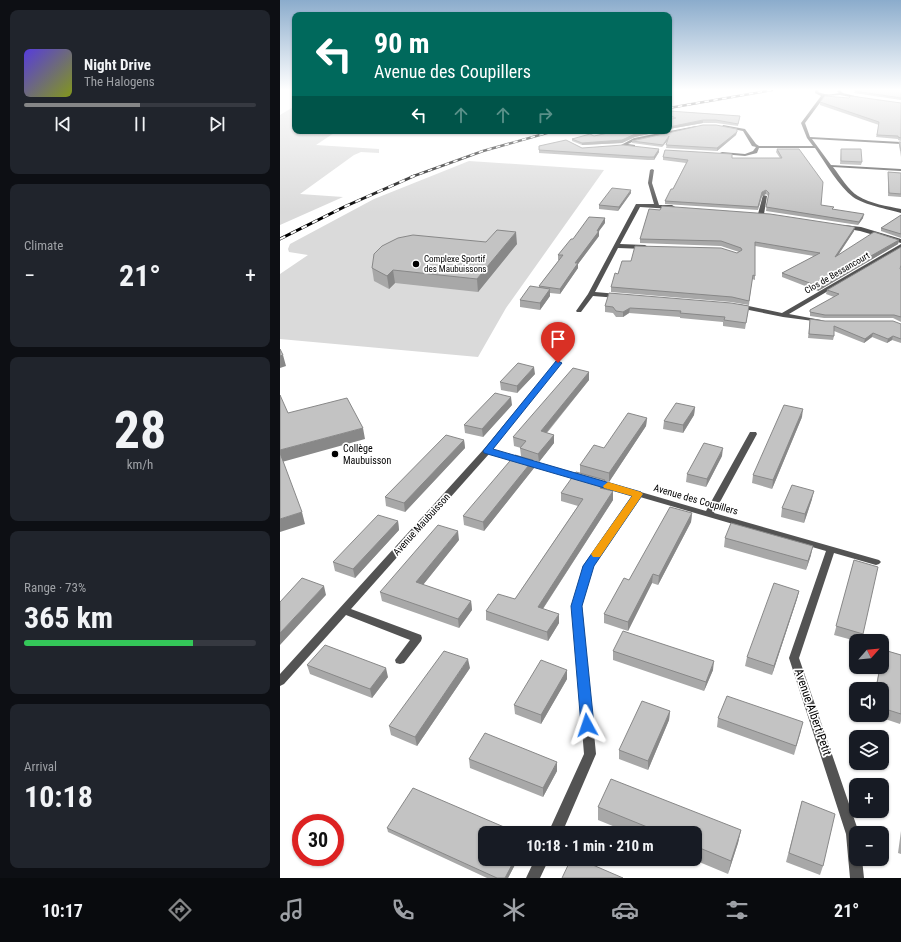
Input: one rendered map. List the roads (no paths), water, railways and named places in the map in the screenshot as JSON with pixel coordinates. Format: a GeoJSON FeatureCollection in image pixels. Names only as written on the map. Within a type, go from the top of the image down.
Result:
{"type":"FeatureCollection","features":[{"type":"Feature","properties":{"kind":"street"},"geometry":{"type":"LineString","coordinates":[[745,131],[754,145],[758,147],[815,147]]}},
{"type":"Feature","properties":{"kind":"street"},"geometry":{"type":"LineString","coordinates":[[805,131],[815,147],[856,197],[876,206],[901,211]]}},
{"type":"Feature","properties":{"kind":"street"},"geometry":{"type":"LineString","coordinates":[[623,145],[635,139],[659,134]]}},
{"type":"Feature","properties":{"kind":"street"},"geometry":{"type":"LineString","coordinates":[[809,138],[901,143]]}},
{"type":"Feature","properties":{"kind":"street"},"geometry":{"type":"LineString","coordinates":[[616,145],[638,148]]}},
{"type":"Feature","properties":{"kind":"street"},"geometry":{"type":"LineString","coordinates":[[714,153],[745,155],[755,152],[758,147]]}},
{"type":"Feature","properties":{"kind":"street"},"geometry":{"type":"LineString","coordinates":[[831,166],[901,170]]}},
{"type":"Feature","properties":{"kind":"street"},"geometry":{"type":"LineString","coordinates":[[652,170],[650,183],[657,206]]}},
{"type":"Feature","properties":{"kind":"street"},"geometry":{"type":"LineString","coordinates":[[761,214],[765,196]]}},
{"type":"Feature","properties":{"kind":"street"},"geometry":{"type":"LineString","coordinates":[[579,311],[590,294],[638,205],[679,208]]}},
{"type":"Feature","properties":{"kind":"street"},"geometry":{"type":"LineString","coordinates":[[754,213],[770,214]]}},
{"type":"Feature","properties":{"kind":"street"},"geometry":{"type":"LineString","coordinates":[[838,226],[861,229],[901,241]]}},
{"type":"Feature","properties":{"kind":"street"},"geometry":{"type":"LineString","coordinates":[[616,246],[653,247]]}},
{"type":"Feature","properties":{"kind":"street","name":"Clos de Bessancourt"},"geometry":{"type":"LineString","coordinates":[[783,315],[901,246]]}},
{"type":"Feature","properties":{"kind":"street"},"geometry":{"type":"LineString","coordinates":[[590,294],[622,296]]}},
{"type":"Feature","properties":{"kind":"street"},"geometry":{"type":"LineString","coordinates":[[731,305],[824,322]]}},
{"type":"Feature","properties":{"kind":"street","name":"Avenue Maubuisson"},"geometry":{"type":"LineString","coordinates":[[280,681],[487,451],[558,363]]}},
{"type":"Feature","properties":{"kind":"street"},"geometry":{"type":"LineString","coordinates":[[709,514],[753,434]]}},
{"type":"Feature","properties":{"kind":"street","name":"Avenue des Coupillers"},"geometry":{"type":"LineString","coordinates":[[487,451],[876,562]]}},
{"type":"Feature","properties":{"kind":"street"},"geometry":{"type":"LineString","coordinates":[[558,826],[590,754],[577,606],[588,566],[638,494]]}},
{"type":"Feature","properties":{"kind":"street","name":"Avenue Albert Petit"},"geometry":{"type":"LineString","coordinates":[[831,548],[794,658],[853,834],[858,878]]}},
{"type":"Feature","properties":{"kind":"street"},"geometry":{"type":"LineString","coordinates":[[344,610],[417,638],[400,660]]}},
{"type":"Feature","properties":{"kind":"street"},"geometry":{"type":"LineString","coordinates":[[533,878],[539,866]]}},
{"type":"Feature","properties":{"kind":"railway"},"geometry":{"type":"LineString","coordinates":[[411,177],[483,151],[543,134]]}},
{"type":"Feature","properties":{"kind":"railway"},"geometry":{"type":"LineString","coordinates":[[280,239],[346,206],[414,176]]}},
{"type":"Feature","properties":{"kind":"place","name":"Complexe Sportif des Maubuissons"},"geometry":{"type":"Point","coordinates":[416,264]}},
{"type":"Feature","properties":{"kind":"place","name":"Collège Maubuisson"},"geometry":{"type":"Point","coordinates":[335,454]}}]}
